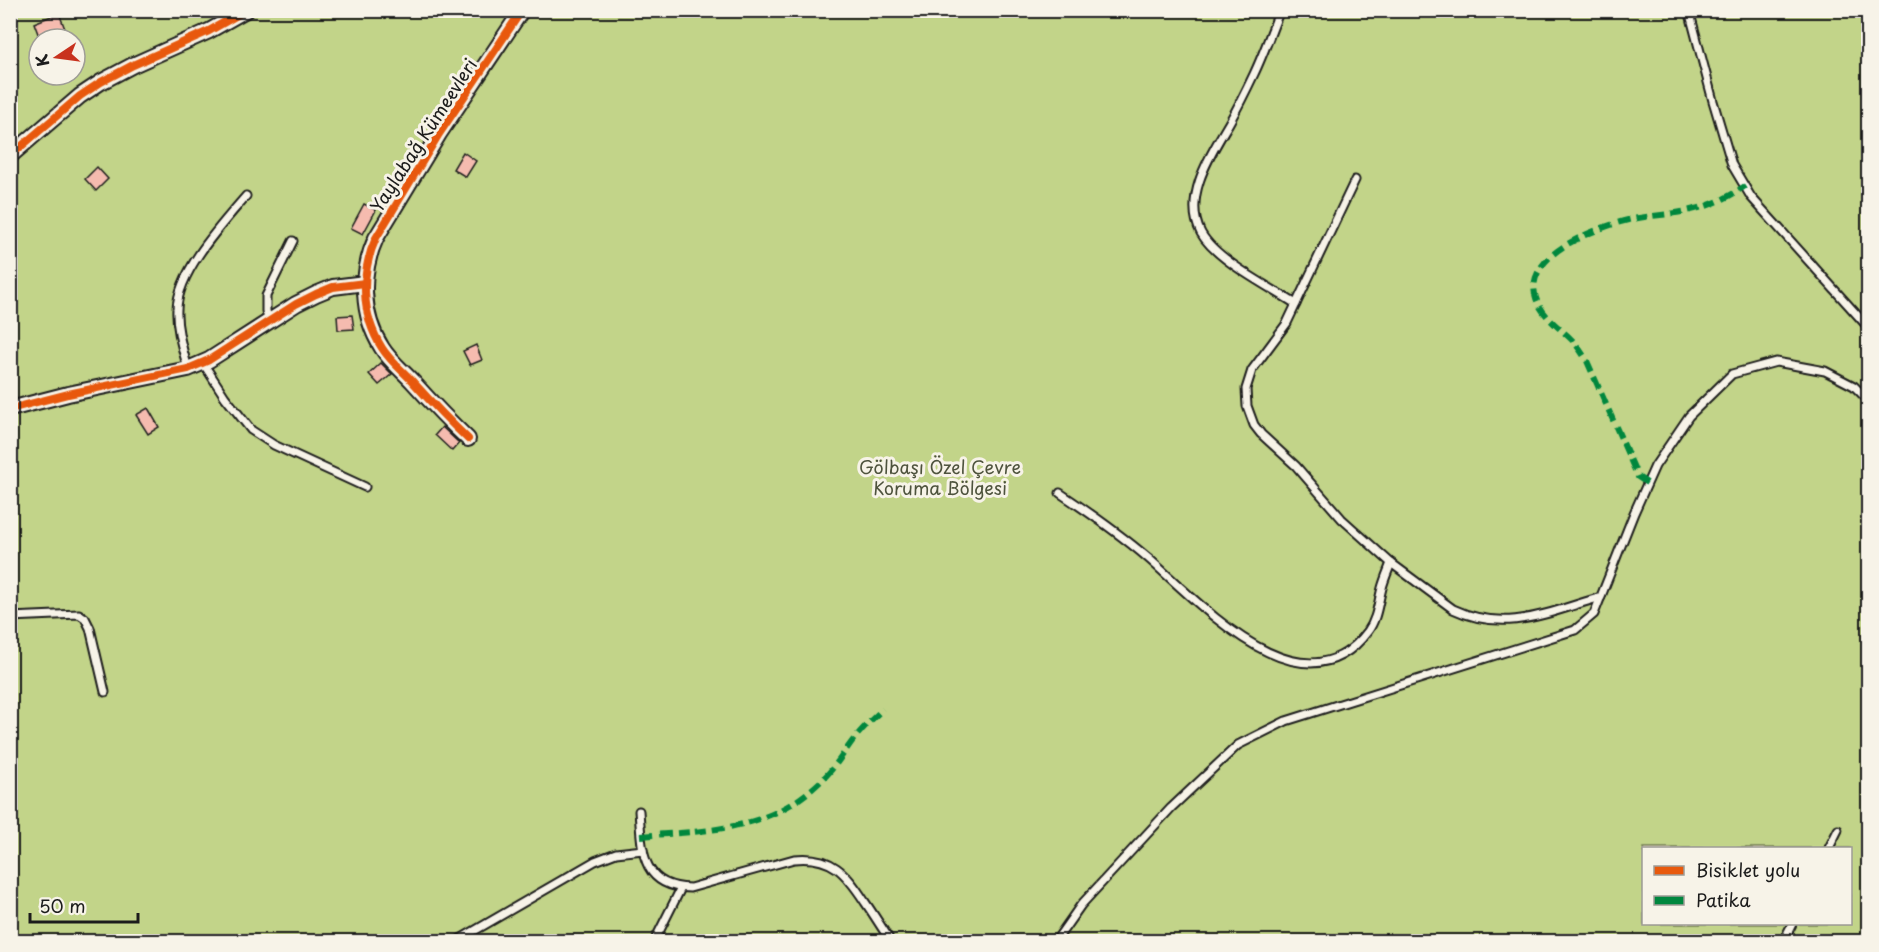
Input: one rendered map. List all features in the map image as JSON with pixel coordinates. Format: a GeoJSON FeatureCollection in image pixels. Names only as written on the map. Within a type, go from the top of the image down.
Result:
{"type":"FeatureCollection","features":[{"type":"Feature","properties":{"kind":"street"},"geometry":{"type":"LineString","coordinates":[[10,156],[101,81],[209,31],[246,10]]}},
{"type":"Feature","properties":{"kind":"street","name":"Yaylabağ Kümeevleri"},"geometry":{"type":"LineString","coordinates":[[468,440],[383,350],[368,313],[365,283],[367,261],[376,237],[439,134],[522,10]]}},
{"type":"Feature","properties":{"kind":"street"},"geometry":{"type":"LineString","coordinates":[[10,409],[68,394],[188,369],[203,363],[316,294],[333,287],[365,283]]}},
{"type":"Feature","properties":{"kind":"lane"},"geometry":{"type":"LineString","coordinates":[[1280,10],[1255,72],[1208,160],[1197,187],[1196,213],[1201,233],[1217,254],[1296,303]]}},
{"type":"Feature","properties":{"kind":"lane"},"geometry":{"type":"LineString","coordinates":[[1689,10],[1732,165],[1751,197],[1869,327]]}},
{"type":"Feature","properties":{"kind":"lane"},"geometry":{"type":"LineString","coordinates":[[1355,180],[1287,323],[1252,370],[1246,389],[1249,414],[1261,434],[1296,466],[1342,519],[1391,562],[1453,609],[1486,620],[1513,621],[1601,597]]}},
{"type":"Feature","properties":{"kind":"lane"},"geometry":{"type":"LineString","coordinates":[[188,369],[177,322],[176,311],[180,290],[189,271],[219,227],[246,196]]}},
{"type":"Feature","properties":{"kind":"lane"},"geometry":{"type":"LineString","coordinates":[[269,322],[266,296],[293,241]]}},
{"type":"Feature","properties":{"kind":"lane"},"geometry":{"type":"LineString","coordinates":[[1055,942],[1081,905],[1171,808],[1238,745],[1286,721],[1575,630],[1594,614],[1654,466],[1689,416],[1732,374],[1776,362],[1825,371],[1854,386],[1869,400]]}},
{"type":"Feature","properties":{"kind":"lane"},"geometry":{"type":"LineString","coordinates":[[203,363],[225,397],[251,430],[274,445],[365,487]]}},
{"type":"Feature","properties":{"kind":"lane"},"geometry":{"type":"LineString","coordinates":[[1060,493],[1145,556],[1235,634],[1269,652],[1306,664],[1327,660],[1346,652],[1369,630],[1374,622],[1391,562]]}},
{"type":"Feature","properties":{"kind":"lane"},"geometry":{"type":"LineString","coordinates":[[10,616],[79,614],[83,616],[90,628],[105,692]]}},
{"type":"Feature","properties":{"kind":"lane"},"geometry":{"type":"LineString","coordinates":[[639,811],[646,863],[664,882],[681,888],[699,886],[794,859],[821,860],[837,868],[850,880],[891,942]]}},
{"type":"Feature","properties":{"kind":"lane"},"geometry":{"type":"LineString","coordinates":[[1830,847],[1839,830]]}},
{"type":"Feature","properties":{"kind":"lane"},"geometry":{"type":"LineString","coordinates":[[455,942],[595,861],[616,853],[643,850]]}},
{"type":"Feature","properties":{"kind":"lane"},"geometry":{"type":"LineString","coordinates":[[654,942],[681,888]]}},
{"type":"Feature","properties":{"kind":"lane"},"geometry":{"type":"LineString","coordinates":[[1783,942],[1792,925]]}},
{"type":"Feature","properties":{"kind":"green space","name":"Gölbaşı Özel Çevre Koruma Bölgesi"},"geometry":{"type":"Polygon","coordinates":[[[10,11],[1868,11],[1868,941],[11,941],[10,11]]]}},
{"type":"Feature","properties":{"kind":"building"},"geometry":{"type":"Polygon","coordinates":[[[59,13],[64,27],[36,27],[34,23],[59,13]]]}},
{"type":"Feature","properties":{"kind":"building"},"geometry":{"type":"Polygon","coordinates":[[[463,152],[476,161],[466,177],[453,169],[463,152]]]}},
{"type":"Feature","properties":{"kind":"building"},"geometry":{"type":"Polygon","coordinates":[[[97,167],[108,179],[96,191],[85,179],[97,167]]]}},
{"type":"Feature","properties":{"kind":"building"},"geometry":{"type":"Polygon","coordinates":[[[364,204],[376,210],[363,234],[351,228],[364,204]]]}},
{"type":"Feature","properties":{"kind":"building"},"geometry":{"type":"Polygon","coordinates":[[[352,315],[354,329],[338,330],[337,316],[352,315]]]}},
{"type":"Feature","properties":{"kind":"building"},"geometry":{"type":"Polygon","coordinates":[[[476,345],[482,360],[470,365],[463,351],[476,345]]]}},
{"type":"Feature","properties":{"kind":"building"},"geometry":{"type":"Polygon","coordinates":[[[381,363],[392,374],[379,385],[369,374],[381,363]]]}},
{"type":"Feature","properties":{"kind":"building"},"geometry":{"type":"Polygon","coordinates":[[[148,408],[159,427],[148,434],[136,415],[148,408]]]}},
{"type":"Feature","properties":{"kind":"building"},"geometry":{"type":"Polygon","coordinates":[[[442,427],[459,443],[452,451],[435,435],[442,427]]]}},
{"type":"Feature","properties":{"kind":"marked path"},"geometry":{"type":"LineString","coordinates":[[1647,483],[1638,477],[1587,361],[1573,342],[1542,310],[1536,298],[1535,283],[1540,269],[1551,257],[1581,237],[1628,220],[1702,207],[1721,200],[1745,186]]}},
{"type":"Feature","properties":{"kind":"marked path"},"geometry":{"type":"LineString","coordinates":[[641,836],[738,825],[782,809],[804,796],[824,778],[857,735],[883,709]]}},
{"type":"Feature","properties":{"kind":"cycle path"},"geometry":{"type":"LineString","coordinates":[[10,156],[80,96],[101,82],[209,31],[246,10]]}},
{"type":"Feature","properties":{"kind":"cycle path"},"geometry":{"type":"LineString","coordinates":[[468,439],[382,348],[370,322],[365,279],[376,238],[439,134],[522,10]]}},
{"type":"Feature","properties":{"kind":"cycle path"},"geometry":{"type":"LineString","coordinates":[[10,409],[68,394],[188,369],[209,360],[296,304],[316,294],[333,287],[365,283]]}}]}
